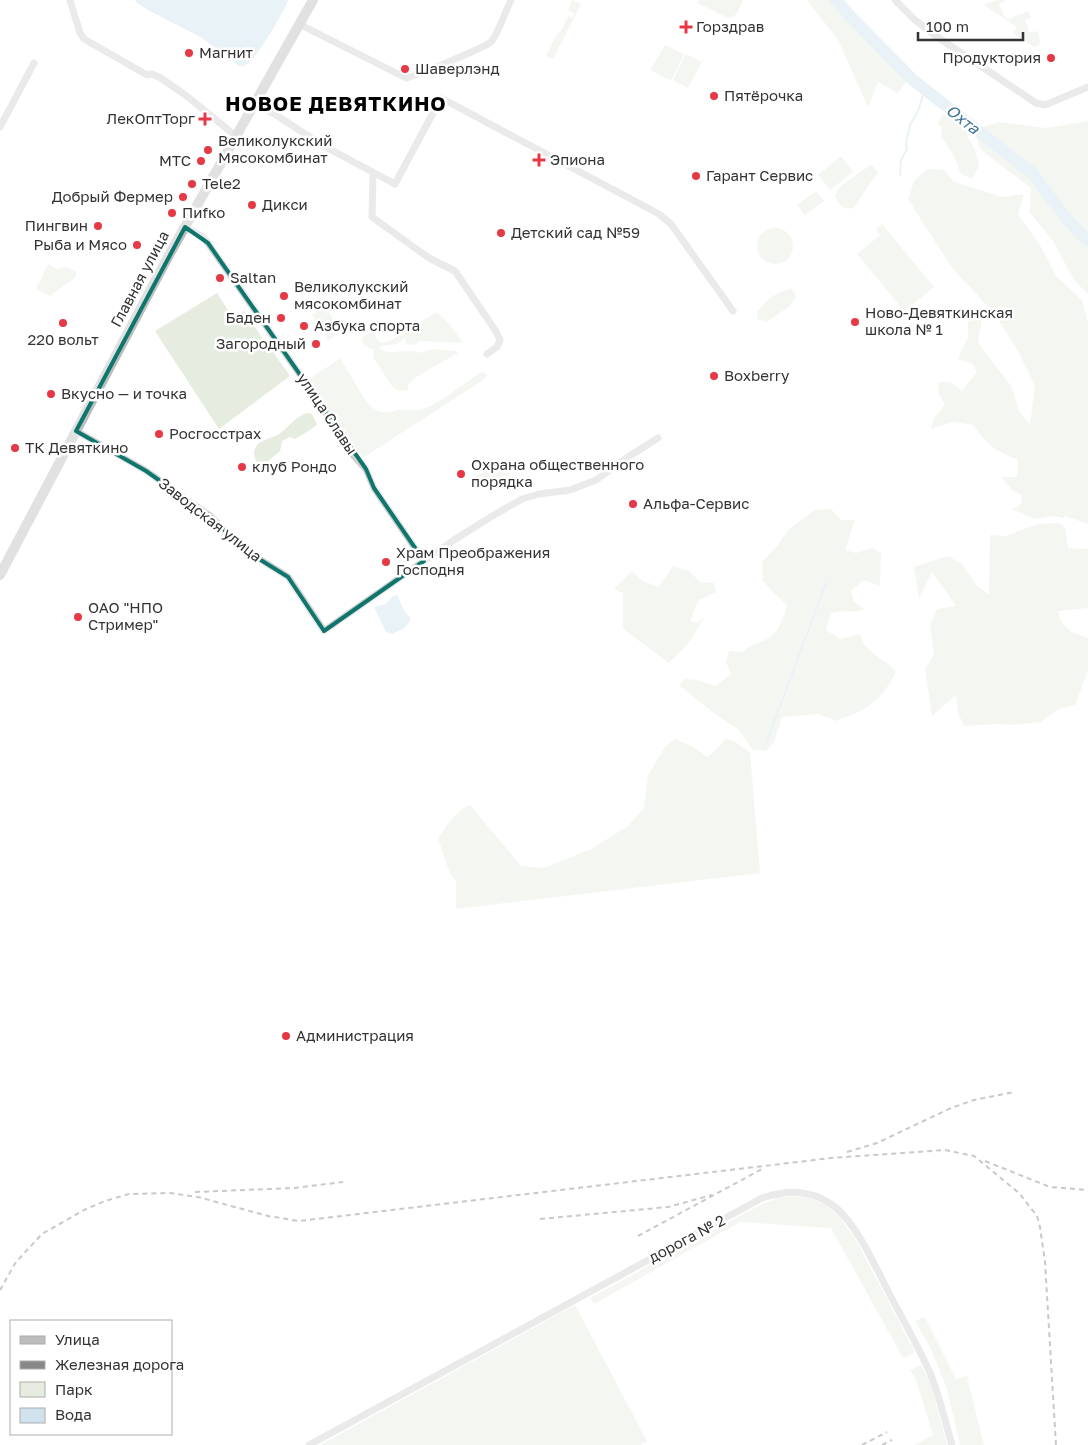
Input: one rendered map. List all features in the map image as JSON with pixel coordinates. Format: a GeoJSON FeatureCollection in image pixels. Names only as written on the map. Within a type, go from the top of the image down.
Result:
{"type":"FeatureCollection","features":[{"type":"Feature","properties":{"kind":"main road","name":"Главная улица"},"geometry":{"type":"LineString","coordinates":[[0,576],[185,227],[313,0]]}},
{"type":"Feature","properties":{"kind":"street"},"geometry":{"type":"LineString","coordinates":[[70,0],[80,33],[89,43],[147,75],[152,74],[159,77],[184,94],[236,136]]}},
{"type":"Feature","properties":{"kind":"street"},"geometry":{"type":"LineString","coordinates":[[299,24],[406,78],[413,77],[490,43],[511,0]]}},
{"type":"Feature","properties":{"kind":"street"},"geometry":{"type":"LineString","coordinates":[[895,0],[915,20],[933,34],[1036,103],[1045,105],[1088,87]]}},
{"type":"Feature","properties":{"kind":"street"},"geometry":{"type":"LineString","coordinates":[[0,127],[34,63]]}},
{"type":"Feature","properties":{"kind":"street"},"geometry":{"type":"LineString","coordinates":[[255,104],[395,184],[441,98],[659,214],[671,224],[733,311]]}},
{"type":"Feature","properties":{"kind":"street"},"geometry":{"type":"LineString","coordinates":[[373,173],[372,218],[457,274],[500,340],[497,347],[487,354]]}},
{"type":"Feature","properties":{"kind":"street","name":"улица Славы"},"geometry":{"type":"LineString","coordinates":[[185,227],[202,236],[208,243],[304,380],[353,455],[366,469],[374,488],[424,561]]}},
{"type":"Feature","properties":{"kind":"street","name":"Заводская улица"},"geometry":{"type":"LineString","coordinates":[[76,431],[153,475],[210,516],[246,551],[288,577],[324,631],[424,561]]}},
{"type":"Feature","properties":{"kind":"street"},"geometry":{"type":"LineString","coordinates":[[424,561],[522,499],[539,494],[570,490],[596,480],[658,438]]}},
{"type":"Feature","properties":{"kind":"street","name":"дорога № 2"},"geometry":{"type":"LineString","coordinates":[[309,1445],[762,1198],[778,1193],[791,1192],[804,1192],[833,1205],[854,1229],[922,1356],[939,1398],[952,1445]]}},
{"type":"Feature","properties":{"kind":"highlighted area"},"geometry":{"type":"Polygon","coordinates":[[[185,227],[208,243],[366,469],[374,488],[424,561],[324,631],[288,577],[246,551],[210,516],[146,471],[76,431],[185,227]]]}},
{"type":"Feature","properties":{"kind":"green space"},"geometry":{"type":"Polygon","coordinates":[[[572,0],[581,4],[553,59],[546,56],[568,16],[572,18],[574,13],[568,10],[572,0]]]}},
{"type":"Feature","properties":{"kind":"green space"},"geometry":{"type":"Polygon","coordinates":[[[699,0],[743,0],[736,14],[728,18],[697,3],[699,0]]]}},
{"type":"Feature","properties":{"kind":"green space"},"geometry":{"type":"Polygon","coordinates":[[[807,0],[833,0],[856,27],[909,79],[898,93],[878,82],[868,107],[838,40],[807,0]]]}},
{"type":"Feature","properties":{"kind":"green space"},"geometry":{"type":"Polygon","coordinates":[[[997,0],[1006,0],[999,4],[1004,16],[1008,19],[1028,11],[1031,17],[1025,21],[1030,33],[1037,31],[1041,40],[1038,46],[1034,47],[1014,34],[1017,27],[984,5],[997,0]]]}},
{"type":"Feature","properties":{"kind":"green space"},"geometry":{"type":"Polygon","coordinates":[[[665,45],[684,54],[671,81],[650,70],[665,45]]]}},
{"type":"Feature","properties":{"kind":"green space"},"geometry":{"type":"Polygon","coordinates":[[[686,54],[702,62],[688,88],[673,80],[686,54]]]}},
{"type":"Feature","properties":{"kind":"green space"},"geometry":{"type":"Polygon","coordinates":[[[948,111],[976,129],[999,122],[1046,128],[1088,121],[1088,294],[1074,280],[1053,241],[1030,213],[1031,188],[981,150],[976,136],[967,136],[975,149],[979,166],[972,179],[961,174],[953,154],[941,137],[942,127],[937,124],[948,111]]]}},
{"type":"Feature","properties":{"kind":"green space"},"geometry":{"type":"Polygon","coordinates":[[[841,156],[853,172],[830,190],[818,175],[841,156]]]}},
{"type":"Feature","properties":{"kind":"green space"},"geometry":{"type":"Polygon","coordinates":[[[872,164],[878,173],[854,208],[842,206],[835,196],[839,187],[872,164]]]}},
{"type":"Feature","properties":{"kind":"green space"},"geometry":{"type":"Polygon","coordinates":[[[927,169],[944,170],[954,182],[1003,197],[1024,194],[1018,214],[1041,247],[1056,276],[1082,300],[1088,323],[1088,524],[1065,516],[1064,518],[1053,516],[1034,519],[1012,509],[1021,504],[1022,495],[1013,491],[1001,477],[1017,477],[1018,460],[992,447],[973,425],[953,422],[931,429],[934,418],[945,405],[939,394],[938,383],[951,383],[962,391],[977,372],[973,364],[958,359],[968,337],[968,322],[977,310],[983,311],[978,343],[1012,387],[1019,411],[1030,425],[1035,385],[1019,353],[994,313],[952,268],[908,199],[914,181],[927,169]]]}},
{"type":"Feature","properties":{"kind":"green space"},"geometry":{"type":"Polygon","coordinates":[[[816,191],[824,201],[805,215],[797,205],[816,191]]]}},
{"type":"Feature","properties":{"kind":"green space"},"geometry":{"type":"Polygon","coordinates":[[[882,224],[934,287],[904,311],[857,254],[880,235],[876,229],[882,224]]]}},
{"type":"Feature","properties":{"kind":"green space"},"geometry":{"type":"Polygon","coordinates":[[[775,228],[782,229],[788,233],[792,239],[792,253],[788,259],[782,263],[775,264],[768,263],[762,259],[758,253],[757,246],[758,239],[762,233],[768,229],[775,228]]]}},
{"type":"Feature","properties":{"kind":"green space"},"geometry":{"type":"Polygon","coordinates":[[[48,264],[57,269],[67,267],[76,272],[76,277],[50,296],[36,289],[48,264]]]}},
{"type":"Feature","properties":{"kind":"green space"},"geometry":{"type":"Polygon","coordinates":[[[792,289],[796,297],[790,306],[767,322],[757,319],[757,312],[768,300],[781,292],[792,289]]]}},
{"type":"Feature","properties":{"kind":"green space"},"geometry":{"type":"Polygon","coordinates":[[[217,293],[233,318],[244,311],[265,342],[265,348],[273,352],[290,376],[219,429],[155,331],[217,293]]]}},
{"type":"Feature","properties":{"kind":"green space"},"geometry":{"type":"Polygon","coordinates":[[[324,308],[342,331],[329,340],[312,315],[324,308]]]}},
{"type":"Feature","properties":{"kind":"green space"},"geometry":{"type":"Polygon","coordinates":[[[437,312],[463,343],[419,341],[415,345],[406,344],[405,338],[397,344],[381,346],[380,350],[388,352],[416,351],[419,353],[432,349],[455,351],[458,353],[416,377],[408,385],[408,390],[398,391],[391,385],[373,357],[374,350],[364,345],[361,338],[372,331],[378,341],[382,343],[390,341],[416,329],[420,322],[437,312]]]}},
{"type":"Feature","properties":{"kind":"green space"},"geometry":{"type":"Polygon","coordinates":[[[342,357],[342,362],[365,399],[373,408],[383,412],[425,408],[449,395],[478,374],[482,372],[487,375],[485,379],[364,457],[358,453],[343,434],[308,380],[342,357]]]}},
{"type":"Feature","properties":{"kind":"green space"},"geometry":{"type":"Polygon","coordinates":[[[307,413],[312,414],[317,424],[315,426],[295,439],[290,437],[282,441],[280,451],[266,463],[257,462],[254,453],[258,444],[279,434],[296,419],[307,413]]]}},
{"type":"Feature","properties":{"kind":"green space"},"geometry":{"type":"Polygon","coordinates":[[[501,460],[510,473],[485,490],[476,477],[501,460]]]}},
{"type":"Feature","properties":{"kind":"green space"},"geometry":{"type":"Polygon","coordinates":[[[831,509],[841,520],[855,520],[845,550],[856,553],[872,548],[881,553],[880,586],[863,580],[851,591],[854,602],[865,609],[831,613],[826,630],[840,639],[860,634],[862,641],[870,651],[896,672],[878,698],[865,708],[836,721],[818,714],[782,717],[774,742],[766,751],[753,750],[739,730],[711,711],[679,685],[685,679],[697,680],[716,686],[731,674],[726,662],[729,651],[743,652],[773,634],[781,622],[787,605],[763,581],[762,562],[790,528],[815,510],[831,509]]]}},
{"type":"Feature","properties":{"kind":"green space"},"geometry":{"type":"Polygon","coordinates":[[[1059,523],[1065,527],[1068,548],[1088,549],[1088,608],[1058,611],[1062,622],[1068,629],[1088,638],[1088,671],[1075,705],[1059,709],[1040,722],[1013,725],[964,726],[958,713],[956,695],[932,716],[925,669],[934,654],[930,624],[937,609],[956,606],[932,572],[919,599],[914,567],[948,556],[962,564],[978,587],[989,594],[990,535],[1007,536],[1039,524],[1059,523]]]}},
{"type":"Feature","properties":{"kind":"green space"},"geometry":{"type":"Polygon","coordinates":[[[673,566],[689,571],[700,582],[714,583],[716,592],[698,601],[690,621],[697,623],[705,617],[688,644],[669,663],[623,629],[623,593],[614,589],[632,571],[643,581],[659,587],[673,566]]]}},
{"type":"Feature","properties":{"kind":"green space"},"geometry":{"type":"Polygon","coordinates":[[[675,739],[692,746],[707,757],[725,739],[732,740],[750,752],[760,873],[456,909],[456,882],[448,869],[438,838],[452,819],[465,807],[470,805],[521,866],[544,868],[591,849],[628,826],[644,808],[648,775],[665,747],[675,739]]]}},
{"type":"Feature","properties":{"kind":"green space"},"geometry":{"type":"Polygon","coordinates":[[[806,1196],[826,1205],[839,1216],[857,1242],[915,1352],[903,1358],[831,1228],[740,1222],[594,1304],[590,1298],[760,1205],[780,1197],[806,1196]]]}},
{"type":"Feature","properties":{"kind":"green space"},"geometry":{"type":"Polygon","coordinates":[[[575,1305],[647,1441],[641,1445],[320,1445],[575,1305]]]}},
{"type":"Feature","properties":{"kind":"green space"},"geometry":{"type":"Polygon","coordinates":[[[925,1317],[956,1379],[967,1376],[984,1445],[960,1445],[947,1389],[931,1349],[915,1321],[925,1317]]]}},
{"type":"Feature","properties":{"kind":"green space"},"geometry":{"type":"Polygon","coordinates":[[[921,1365],[930,1381],[947,1445],[915,1445],[933,1435],[916,1380],[910,1370],[921,1365]]]}},
{"type":"Feature","properties":{"kind":"water"},"geometry":{"type":"Polygon","coordinates":[[[136,0],[288,0],[276,24],[257,53],[246,65],[239,66],[202,38],[146,9],[136,0]]]}},
{"type":"Feature","properties":{"kind":"water"},"geometry":{"type":"Polygon","coordinates":[[[397,595],[405,612],[411,619],[406,626],[392,634],[386,632],[374,607],[386,604],[393,596],[397,595]]]}},
{"type":"Feature","properties":{"kind":"waterway","name":"Охта"},"geometry":{"type":"LineString","coordinates":[[836,0],[913,80],[1032,173],[1065,217],[1088,241]]}},
{"type":"Feature","properties":{"kind":"waterway"},"geometry":{"type":"LineString","coordinates":[[900,175],[901,160],[907,149],[906,143],[910,125],[918,111],[925,89]]}},
{"type":"Feature","properties":{"kind":"waterway"},"geometry":{"type":"LineString","coordinates":[[767,741],[826,583]]}},
{"type":"Feature","properties":{"kind":"railway"},"geometry":{"type":"LineString","coordinates":[[847,1152],[877,1143],[951,1108],[974,1100],[1014,1092]]}},
{"type":"Feature","properties":{"kind":"railway"},"geometry":{"type":"LineString","coordinates":[[0,1290],[16,1262],[42,1234],[84,1210],[129,1194],[170,1193],[198,1197],[268,1216],[299,1221],[831,1158],[945,1150],[974,1156],[1019,1193],[1037,1216],[1045,1262],[1056,1445]]}},
{"type":"Feature","properties":{"kind":"railway"},"geometry":{"type":"LineString","coordinates":[[985,1161],[1050,1187],[1088,1190]]}},
{"type":"Feature","properties":{"kind":"railway"},"geometry":{"type":"LineString","coordinates":[[638,1236],[762,1169]]}},
{"type":"Feature","properties":{"kind":"railway"},"geometry":{"type":"LineString","coordinates":[[195,1192],[294,1188],[343,1182]]}},
{"type":"Feature","properties":{"kind":"railway"},"geometry":{"type":"LineString","coordinates":[[540,1219],[668,1207],[712,1195]]}},
{"type":"Feature","properties":{"kind":"railway"},"geometry":{"type":"LineString","coordinates":[[862,1445],[887,1432]]}},
{"type":"Feature","properties":{"kind":"railway"},"geometry":{"type":"LineString","coordinates":[[882,1445],[892,1440]]}},
{"type":"Feature","properties":{"kind":"place","name":"Горздрав"},"geometry":{"type":"Point","coordinates":[686,27]}},
{"type":"Feature","properties":{"kind":"place","name":"Магнит"},"geometry":{"type":"Point","coordinates":[189,53]}},
{"type":"Feature","properties":{"kind":"place","name":"Продуктория"},"geometry":{"type":"Point","coordinates":[1051,58]}},
{"type":"Feature","properties":{"kind":"place","name":"Шаверлэнд"},"geometry":{"type":"Point","coordinates":[405,69]}},
{"type":"Feature","properties":{"kind":"place","name":"Пятёрочка"},"geometry":{"type":"Point","coordinates":[714,96]}},
{"type":"Feature","properties":{"kind":"place","name":"ЛекОптТорг"},"geometry":{"type":"Point","coordinates":[205,119]}},
{"type":"Feature","properties":{"kind":"place","name":"Великолукский Мясокомбинат"},"geometry":{"type":"Point","coordinates":[208,150]}},
{"type":"Feature","properties":{"kind":"place","name":"Эпиона"},"geometry":{"type":"Point","coordinates":[539,160]}},
{"type":"Feature","properties":{"kind":"place","name":"МТС"},"geometry":{"type":"Point","coordinates":[201,161]}},
{"type":"Feature","properties":{"kind":"place","name":"Гарант Сервис"},"geometry":{"type":"Point","coordinates":[696,176]}},
{"type":"Feature","properties":{"kind":"place","name":"Tele2"},"geometry":{"type":"Point","coordinates":[192,184]}},
{"type":"Feature","properties":{"kind":"place","name":"Добрый Фермер"},"geometry":{"type":"Point","coordinates":[183,197]}},
{"type":"Feature","properties":{"kind":"place","name":"Дикси"},"geometry":{"type":"Point","coordinates":[252,205]}},
{"type":"Feature","properties":{"kind":"place","name":"Пиfко"},"geometry":{"type":"Point","coordinates":[172,213]}},
{"type":"Feature","properties":{"kind":"place","name":"Пингвин"},"geometry":{"type":"Point","coordinates":[98,226]}},
{"type":"Feature","properties":{"kind":"place","name":"Детский сад №59"},"geometry":{"type":"Point","coordinates":[501,233]}},
{"type":"Feature","properties":{"kind":"place","name":"Рыба и Мясо"},"geometry":{"type":"Point","coordinates":[137,245]}},
{"type":"Feature","properties":{"kind":"place","name":"Saltan"},"geometry":{"type":"Point","coordinates":[220,278]}},
{"type":"Feature","properties":{"kind":"place","name":"Великолукский мясокомбинат"},"geometry":{"type":"Point","coordinates":[284,296]}},
{"type":"Feature","properties":{"kind":"place","name":"Баден"},"geometry":{"type":"Point","coordinates":[281,318]}},
{"type":"Feature","properties":{"kind":"place","name":"Ново-Девяткинская школа № 1"},"geometry":{"type":"Point","coordinates":[855,322]}},
{"type":"Feature","properties":{"kind":"place","name":"220 вольт"},"geometry":{"type":"Point","coordinates":[63,323]}},
{"type":"Feature","properties":{"kind":"place","name":"Азбука спорта"},"geometry":{"type":"Point","coordinates":[304,326]}},
{"type":"Feature","properties":{"kind":"place","name":"Загородный"},"geometry":{"type":"Point","coordinates":[316,344]}},
{"type":"Feature","properties":{"kind":"place","name":"Boxberry"},"geometry":{"type":"Point","coordinates":[714,376]}},
{"type":"Feature","properties":{"kind":"place","name":"Вкусно — и точка"},"geometry":{"type":"Point","coordinates":[51,394]}},
{"type":"Feature","properties":{"kind":"place","name":"Росгосстрах"},"geometry":{"type":"Point","coordinates":[159,434]}},
{"type":"Feature","properties":{"kind":"place","name":"ТК Девяткино"},"geometry":{"type":"Point","coordinates":[15,448]}},
{"type":"Feature","properties":{"kind":"place","name":"клуб Рондо"},"geometry":{"type":"Point","coordinates":[242,467]}},
{"type":"Feature","properties":{"kind":"place","name":"Охрана общественного порядка"},"geometry":{"type":"Point","coordinates":[461,474]}},
{"type":"Feature","properties":{"kind":"place","name":"Альфа-Сервис"},"geometry":{"type":"Point","coordinates":[633,504]}},
{"type":"Feature","properties":{"kind":"place","name":"Храм Преображения Господня"},"geometry":{"type":"Point","coordinates":[386,562]}},
{"type":"Feature","properties":{"kind":"place","name":"ОАО \"НПО Стример\""},"geometry":{"type":"Point","coordinates":[78,617]}},
{"type":"Feature","properties":{"kind":"place","name":"Администрация"},"geometry":{"type":"Point","coordinates":[286,1036]}},
{"type":"Feature","properties":{"kind":"district","name":"НОВОЕ ДЕВЯТКИНО"},"geometry":{"type":"Point","coordinates":[336,104]}}]}
